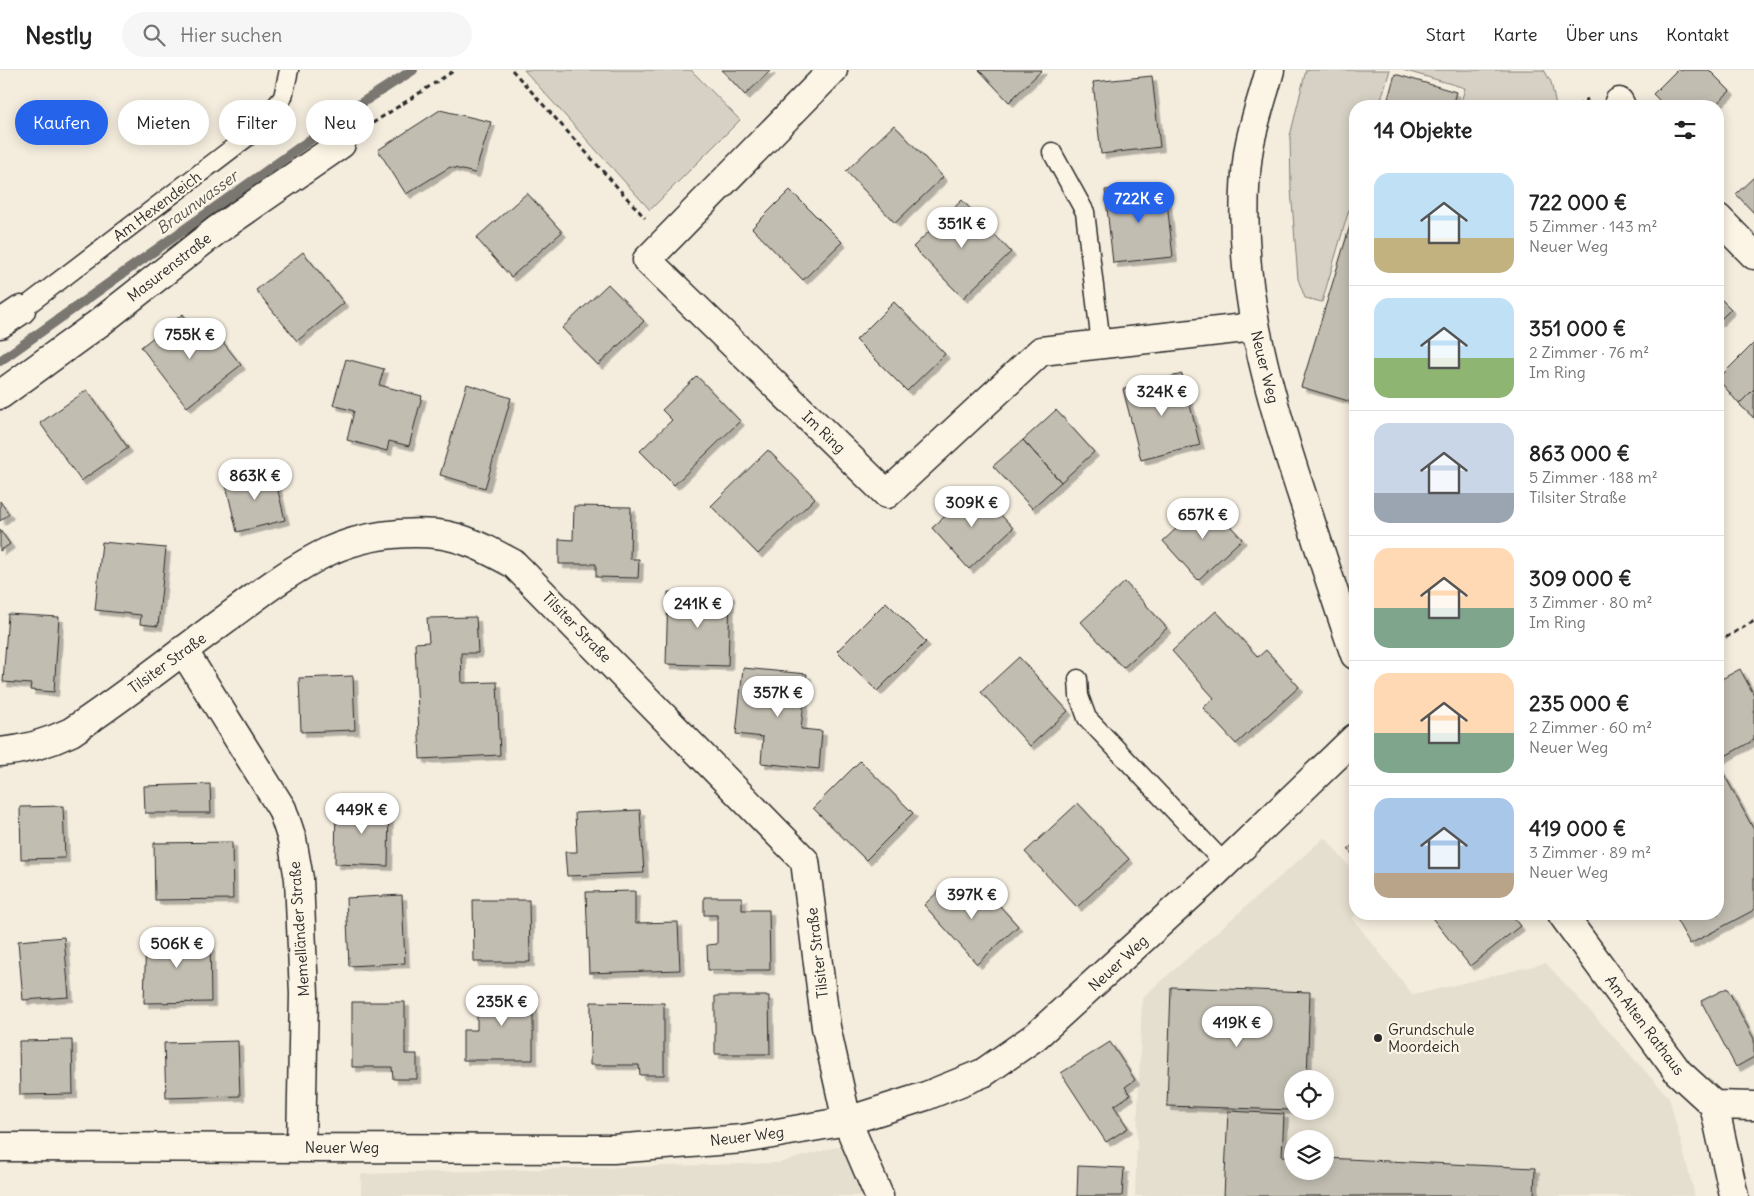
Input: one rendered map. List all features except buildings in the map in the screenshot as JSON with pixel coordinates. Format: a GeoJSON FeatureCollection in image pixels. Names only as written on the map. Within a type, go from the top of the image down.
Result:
{"type":"FeatureCollection","features":[{"type":"Feature","properties":{"kind":"street","name":"Im Ring"},"geometry":{"type":"LineString","coordinates":[[833,70],[647,260],[887,494],[1041,351],[1254,327]]}},
{"type":"Feature","properties":{"kind":"street","name":"Neuer Weg"},"geometry":{"type":"LineString","coordinates":[[1270,70],[1248,162],[1245,203],[1247,264],[1254,327],[1288,453],[1349,637]]}},
{"type":"Feature","properties":{"kind":"street","name":"Masurenstraße"},"geometry":{"type":"LineString","coordinates":[[0,395],[99,323],[217,230],[340,145]]}},
{"type":"Feature","properties":{"kind":"street"},"geometry":{"type":"LineString","coordinates":[[1724,224],[1754,255]]}},
{"type":"Feature","properties":{"kind":"street","name":"Tilsiter Straße"},"geometry":{"type":"LineString","coordinates":[[0,752],[50,741],[71,732],[292,572],[330,551],[368,538],[412,533],[439,534],[465,540],[514,564],[805,861],[826,1027],[847,1120],[879,1196]]}},
{"type":"Feature","properties":{"kind":"street","name":"Memelländer Straße"},"geometry":{"type":"LineString","coordinates":[[184,650],[282,809],[292,839],[299,879],[304,994],[301,1147]]}},
{"type":"Feature","properties":{"kind":"street","name":"Neuer Weg"},"geometry":{"type":"LineString","coordinates":[[0,1147],[613,1149],[743,1139],[847,1120],[926,1096],[983,1073],[1036,1036],[1225,864],[1349,744]]}},
{"type":"Feature","properties":{"kind":"street","name":"Am Alten Rathaus"},"geometry":{"type":"LineString","coordinates":[[1566,920],[1678,1072],[1714,1105]]}},
{"type":"Feature","properties":{"kind":"street"},"geometry":{"type":"LineString","coordinates":[[1734,1196],[1714,1105],[1754,1106]]}},
{"type":"Feature","properties":{"kind":"lane","name":"Am Hexendeich"},"geometry":{"type":"LineString","coordinates":[[10,317],[260,128],[283,97],[288,70]]}},
{"type":"Feature","properties":{"kind":"lane"},"geometry":{"type":"LineString","coordinates":[[1052,152],[1085,212],[1100,344]]}},
{"type":"Feature","properties":{"kind":"lane"},"geometry":{"type":"LineString","coordinates":[[1078,678],[1080,696],[1087,718],[1225,864]]}},
{"type":"Feature","properties":{"kind":"path"},"geometry":{"type":"LineString","coordinates":[[374,123],[455,70]]}},
{"type":"Feature","properties":{"kind":"path"},"geometry":{"type":"LineString","coordinates":[[512,70],[666,240]]}},
{"type":"Feature","properties":{"kind":"path"},"geometry":{"type":"LineString","coordinates":[[1724,638],[1754,621]]}},
{"type":"Feature","properties":{"kind":"shaded area"},"geometry":{"type":"Polygon","coordinates":[[[524,70],[691,70],[740,120],[650,210],[524,70]]]}},
{"type":"Feature","properties":{"kind":"shaded area"},"geometry":{"type":"Polygon","coordinates":[[[1306,70],[1390,70],[1381,100],[1349,100],[1349,210],[1322,302],[1305,298],[1298,279],[1291,189],[1290,136],[1306,70]]]}},
{"type":"Feature","properties":{"kind":"shaded area"},"geometry":{"type":"Polygon","coordinates":[[[1403,70],[1544,70],[1551,82],[1555,100],[1462,100],[1465,88],[1403,70]]]}},
{"type":"Feature","properties":{"kind":"shaded area","name":"Grundschule Moordeich"},"geometry":{"type":"Polygon","coordinates":[[[1325,837],[1349,867],[1349,920],[1354,920],[1413,995],[1546,963],[1669,1097],[1695,1196],[1135,1196],[1142,998],[1325,837]]]}},
{"type":"Feature","properties":{"kind":"shaded area"},"geometry":{"type":"Polygon","coordinates":[[[847,1144],[870,1196],[361,1196],[361,1174],[778,1163],[847,1144]]]}},
{"type":"Feature","properties":{"kind":"waterway","name":"Braunwasser"},"geometry":{"type":"LineString","coordinates":[[0,361],[363,102],[413,70]]}},
{"type":"Feature","properties":{"kind":"place","name":"Grundschule Moordeich"},"geometry":{"type":"Point","coordinates":[1378,1038]}}]}
